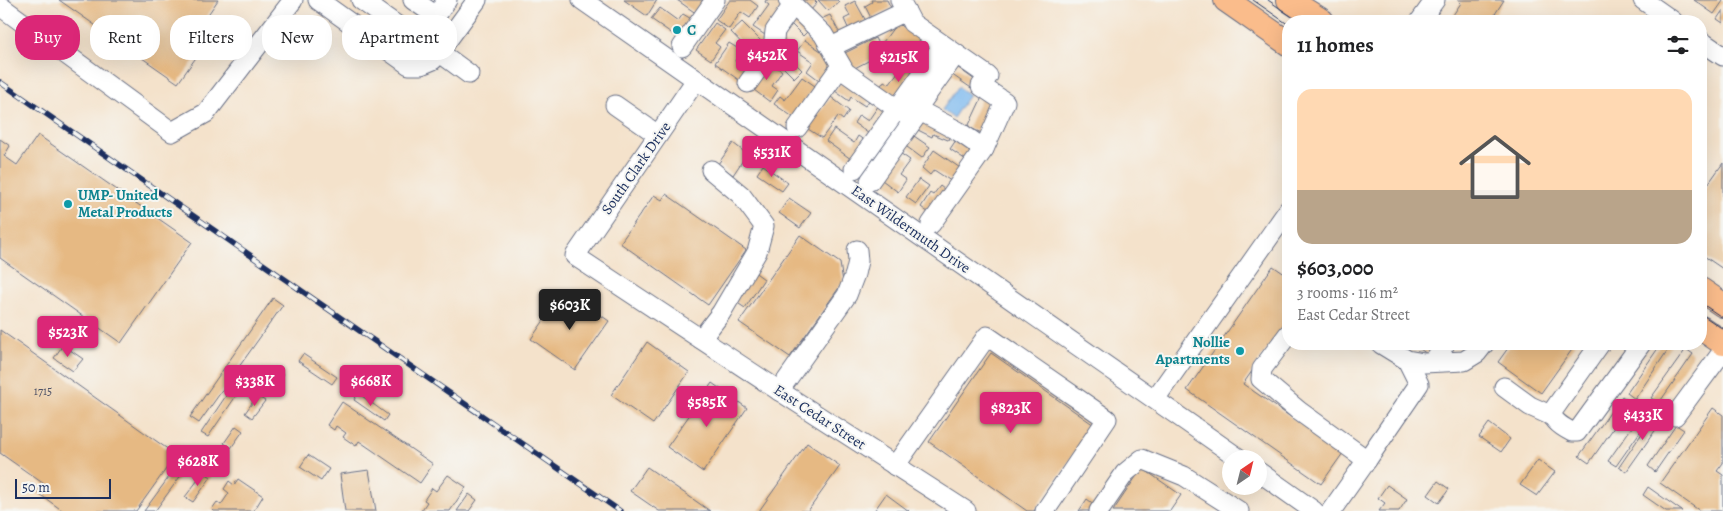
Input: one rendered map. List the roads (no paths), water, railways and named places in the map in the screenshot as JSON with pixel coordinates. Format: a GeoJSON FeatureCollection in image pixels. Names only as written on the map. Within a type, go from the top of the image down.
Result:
{"type":"FeatureCollection","features":[{"type":"Feature","properties":{"kind":"main road"},"geometry":{"type":"LineString","coordinates":[[1226,0],[1282,39]]}},
{"type":"Feature","properties":{"kind":"main road"},"geometry":{"type":"LineString","coordinates":[[1297,2],[1314,15]]}},
{"type":"Feature","properties":{"kind":"main road"},"geometry":{"type":"LineString","coordinates":[[1707,294],[1723,305]]}},
{"type":"Feature","properties":{"kind":"main road"},"geometry":{"type":"LineString","coordinates":[[1707,332],[1723,343]]}},
{"type":"Feature","properties":{"kind":"street"},"geometry":{"type":"LineString","coordinates":[[0,6],[172,132],[206,113],[292,0]]}},
{"type":"Feature","properties":{"kind":"street"},"geometry":{"type":"LineString","coordinates":[[318,0],[342,17]]}},
{"type":"Feature","properties":{"kind":"street"},"geometry":{"type":"LineString","coordinates":[[361,0],[383,15]]}},
{"type":"Feature","properties":{"kind":"street"},"geometry":{"type":"LineString","coordinates":[[413,0],[435,15],[447,0]]}},
{"type":"Feature","properties":{"kind":"street","name":"East Wildermuth Drive"},"geometry":{"type":"LineString","coordinates":[[582,0],[1227,450]]}},
{"type":"Feature","properties":{"kind":"street"},"geometry":{"type":"LineString","coordinates":[[682,47],[715,0]]}},
{"type":"Feature","properties":{"kind":"street"},"geometry":{"type":"LineString","coordinates":[[1424,15],[1434,0]]}},
{"type":"Feature","properties":{"kind":"street"},"geometry":{"type":"LineString","coordinates":[[1643,0],[1664,15]]}},
{"type":"Feature","properties":{"kind":"street"},"geometry":{"type":"LineString","coordinates":[[457,24],[471,2]]}},
{"type":"Feature","properties":{"kind":"street"},"geometry":{"type":"LineString","coordinates":[[748,83],[773,48],[775,31],[791,2],[823,34],[845,72],[897,109],[958,131],[984,149]]}},
{"type":"Feature","properties":{"kind":"street"},"geometry":{"type":"LineString","coordinates":[[831,47],[903,5],[912,23],[988,76],[981,86],[1005,102],[984,149],[931,224]]}},
{"type":"Feature","properties":{"kind":"street"},"geometry":{"type":"LineString","coordinates":[[1707,45],[1723,56]]}},
{"type":"Feature","properties":{"kind":"street"},"geometry":{"type":"LineString","coordinates":[[854,169],[897,109],[950,49]]}},
{"type":"Feature","properties":{"kind":"street"},"geometry":{"type":"LineString","coordinates":[[870,180],[917,116],[918,107],[950,49]]}},
{"type":"Feature","properties":{"kind":"street"},"geometry":{"type":"LineString","coordinates":[[402,60],[409,65],[421,66],[433,60]]}},
{"type":"Feature","properties":{"kind":"street"},"geometry":{"type":"LineString","coordinates":[[450,60],[469,74]]}},
{"type":"Feature","properties":{"kind":"street"},"geometry":{"type":"LineString","coordinates":[[797,128],[841,66]]}},
{"type":"Feature","properties":{"kind":"street","name":"South Clark Drive"},"geometry":{"type":"LineString","coordinates":[[575,256],[696,80]]}},
{"type":"Feature","properties":{"kind":"street"},"geometry":{"type":"LineString","coordinates":[[615,106],[658,135]]}},
{"type":"Feature","properties":{"kind":"street"},"geometry":{"type":"LineString","coordinates":[[701,339],[721,313],[757,252],[764,226],[741,196],[710,170]]}},
{"type":"Feature","properties":{"kind":"street"},"geometry":{"type":"LineString","coordinates":[[1155,399],[1282,219]]}},
{"type":"Feature","properties":{"kind":"street"},"geometry":{"type":"LineString","coordinates":[[779,391],[848,295],[858,262],[857,250]]}},
{"type":"Feature","properties":{"kind":"street","name":"East Cedar Street"},"geometry":{"type":"LineString","coordinates":[[575,256],[779,391],[966,511]]}},
{"type":"Feature","properties":{"kind":"street"},"geometry":{"type":"LineString","coordinates":[[896,466],[987,336],[1107,419],[1045,511]]}},
{"type":"Feature","properties":{"kind":"street"},"geometry":{"type":"LineString","coordinates":[[1282,342],[1262,369],[1261,379],[1299,411],[1367,460]]}},
{"type":"Feature","properties":{"kind":"street"},"geometry":{"type":"LineString","coordinates":[[1391,350],[1407,360],[1433,362],[1464,361],[1479,350]]}},
{"type":"Feature","properties":{"kind":"street"},"geometry":{"type":"LineString","coordinates":[[1433,362],[1441,350]]}},
{"type":"Feature","properties":{"kind":"street"},"geometry":{"type":"LineString","coordinates":[[1552,416],[1553,410],[1596,350]]}},
{"type":"Feature","properties":{"kind":"street"},"geometry":{"type":"LineString","coordinates":[[1504,387],[1530,406],[1552,416],[1568,431],[1574,433],[1577,432],[1637,350]]}},
{"type":"Feature","properties":{"kind":"street"},"geometry":{"type":"LineString","coordinates":[[1675,416],[1723,351]]}},
{"type":"Feature","properties":{"kind":"street"},"geometry":{"type":"LineString","coordinates":[[1331,511],[1419,384],[1407,360]]}},
{"type":"Feature","properties":{"kind":"street"},"geometry":{"type":"LineString","coordinates":[[1099,511],[1125,474],[1142,459],[1184,476],[1239,511]]}},
{"type":"Feature","properties":{"kind":"street"},"geometry":{"type":"LineString","coordinates":[[1268,478],[1314,511]]}},
{"type":"Feature","properties":{"kind":"water"},"geometry":{"type":"Polygon","coordinates":[[[958,87],[969,95],[953,118],[942,110],[958,87]]]}},
{"type":"Feature","properties":{"kind":"tram line"},"geometry":{"type":"LineString","coordinates":[[1253,0],[1282,20]]}},
{"type":"Feature","properties":{"kind":"tram line"},"geometry":{"type":"LineString","coordinates":[[1268,0],[1289,15]]}},
{"type":"Feature","properties":{"kind":"tram line"},"geometry":{"type":"LineString","coordinates":[[1707,307],[1723,318]]}},
{"type":"Feature","properties":{"kind":"tram line"},"geometry":{"type":"LineString","coordinates":[[1707,318],[1723,329]]}},
{"type":"Feature","properties":{"kind":"railway"},"geometry":{"type":"LineString","coordinates":[[0,82],[620,511]]}},
{"type":"Feature","properties":{"kind":"place","name":"C"},"geometry":{"type":"Point","coordinates":[677,30]}},
{"type":"Feature","properties":{"kind":"place","name":"UMP- United Metal Products"},"geometry":{"type":"Point","coordinates":[68,204]}},
{"type":"Feature","properties":{"kind":"place","name":"Nollie Apartments"},"geometry":{"type":"Point","coordinates":[1240,351]}}]}
